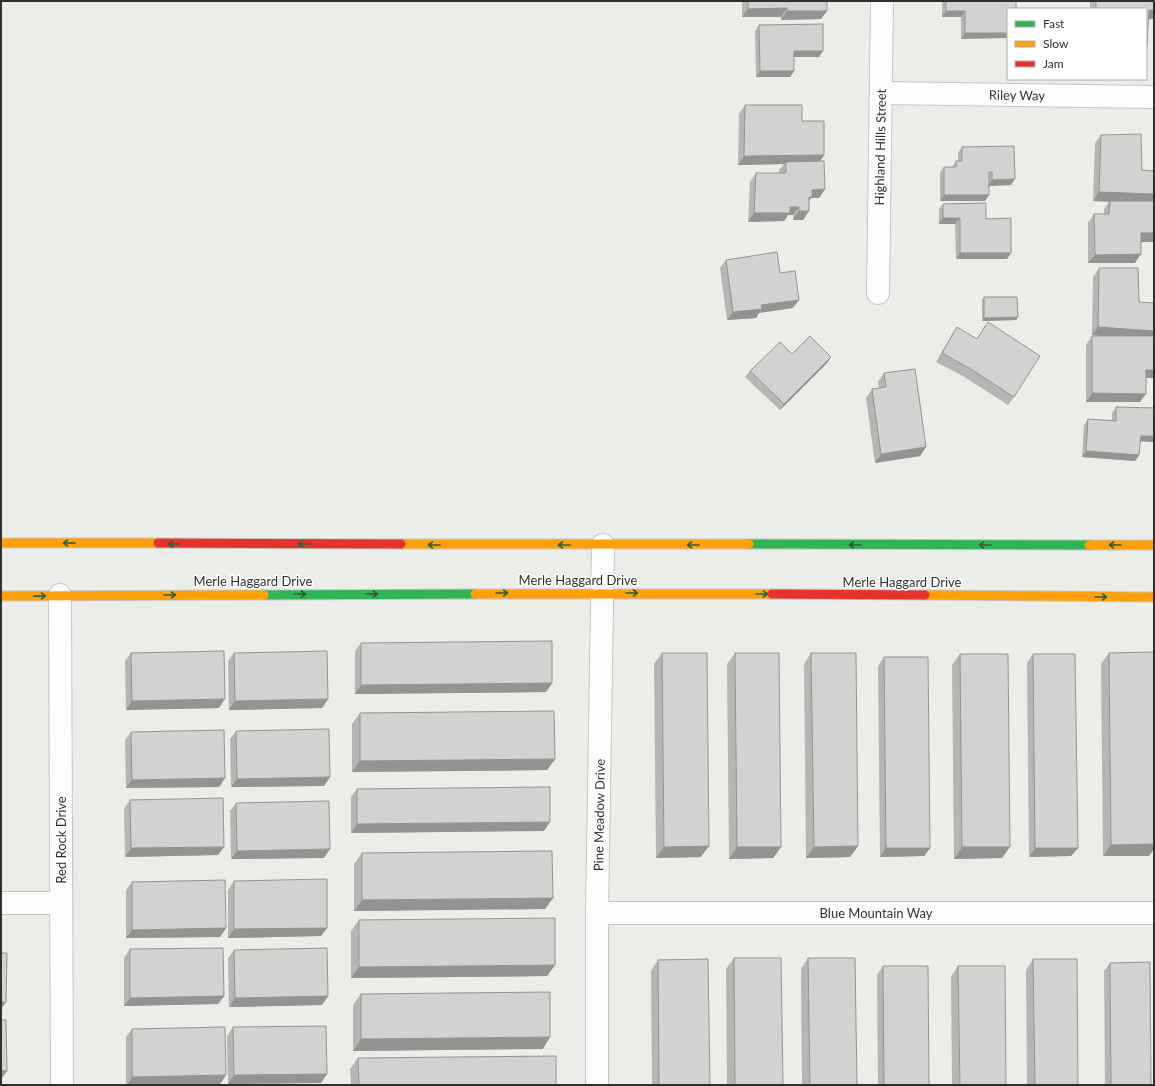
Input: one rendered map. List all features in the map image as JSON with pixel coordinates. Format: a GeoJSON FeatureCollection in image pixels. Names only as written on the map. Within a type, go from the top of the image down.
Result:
{"type":"FeatureCollection","features":[{"type":"Feature","properties":{"kind":"main road"},"geometry":{"type":"LineString","coordinates":[[1,543],[1154,545]]}},
{"type":"Feature","properties":{"kind":"main road","name":"Merle Haggard Drive"},"geometry":{"type":"LineString","coordinates":[[1,596],[602,593],[1154,597]]}},
{"type":"Feature","properties":{"kind":"street","name":"Highland Hills Street"},"geometry":{"type":"LineString","coordinates":[[878,293],[882,1]]}},
{"type":"Feature","properties":{"kind":"street","name":"Riley Way"},"geometry":{"type":"LineString","coordinates":[[881,93],[1154,97]]}},
{"type":"Feature","properties":{"kind":"street","name":"Pine Meadow Drive"},"geometry":{"type":"LineString","coordinates":[[597,1085],[597,913],[603,545]]}},
{"type":"Feature","properties":{"kind":"street","name":"Red Rock Drive"},"geometry":{"type":"LineString","coordinates":[[60,595],[62,1085]]}},
{"type":"Feature","properties":{"kind":"street"},"geometry":{"type":"LineString","coordinates":[[1,903],[61,903]]}},
{"type":"Feature","properties":{"kind":"street","name":"Blue Mountain Way"},"geometry":{"type":"LineString","coordinates":[[597,913],[1154,913]]}},
{"type":"Feature","properties":{"kind":"building"},"geometry":{"type":"Polygon","coordinates":[[[748,1],[827,1],[827,11],[787,11],[787,8],[748,9],[748,1]]]}},
{"type":"Feature","properties":{"kind":"building"},"geometry":{"type":"Polygon","coordinates":[[[946,1],[1016,1],[1016,8],[1007,8],[1007,33],[965,33],[965,11],[946,11],[946,1]]]}},
{"type":"Feature","properties":{"kind":"building"},"geometry":{"type":"Polygon","coordinates":[[[1096,1],[1154,1],[1154,10],[1149,10],[1147,46],[1147,8],[1096,8],[1096,1]]]}},
{"type":"Feature","properties":{"kind":"building"},"geometry":{"type":"Polygon","coordinates":[[[823,24],[823,51],[794,51],[794,71],[760,71],[759,25],[823,24]]]}},
{"type":"Feature","properties":{"kind":"building"},"geometry":{"type":"Polygon","coordinates":[[[745,105],[802,105],[802,121],[824,121],[824,155],[744,156],[745,105]]]}},
{"type":"Feature","properties":{"kind":"building"},"geometry":{"type":"Polygon","coordinates":[[[1141,134],[1142,170],[1154,171],[1154,194],[1099,192],[1101,135],[1141,134]]]}},
{"type":"Feature","properties":{"kind":"building"},"geometry":{"type":"Polygon","coordinates":[[[1014,146],[1015,179],[992,180],[992,172],[989,172],[989,195],[944,195],[944,167],[956,167],[956,161],[962,161],[962,147],[1014,146]]]}},
{"type":"Feature","properties":{"kind":"building"},"geometry":{"type":"Polygon","coordinates":[[[824,161],[825,189],[812,190],[812,197],[809,197],[809,211],[799,211],[799,207],[790,207],[790,213],[754,213],[756,173],[786,173],[786,162],[824,161]]]}},
{"type":"Feature","properties":{"kind":"building"},"geometry":{"type":"Polygon","coordinates":[[[1110,201],[1154,201],[1154,233],[1141,233],[1141,254],[1095,255],[1094,214],[1109,214],[1110,201]]]}},
{"type":"Feature","properties":{"kind":"building"},"geometry":{"type":"Polygon","coordinates":[[[986,203],[986,219],[1011,218],[1011,253],[960,253],[960,218],[943,218],[943,204],[986,203]]]}},
{"type":"Feature","properties":{"kind":"building"},"geometry":{"type":"Polygon","coordinates":[[[777,252],[780,273],[795,271],[799,300],[761,305],[762,309],[733,312],[726,260],[777,252]]]}},
{"type":"Feature","properties":{"kind":"building"},"geometry":{"type":"Polygon","coordinates":[[[1099,268],[1138,268],[1139,302],[1154,303],[1154,331],[1098,327],[1099,268]]]}},
{"type":"Feature","properties":{"kind":"building"},"geometry":{"type":"Polygon","coordinates":[[[984,297],[1017,297],[1018,317],[984,318],[984,297]]]}},
{"type":"Feature","properties":{"kind":"building"},"geometry":{"type":"Polygon","coordinates":[[[988,322],[1040,356],[1014,397],[969,368],[942,353],[957,327],[977,339],[988,322]]]}},
{"type":"Feature","properties":{"kind":"building"},"geometry":{"type":"Polygon","coordinates":[[[810,336],[831,357],[784,404],[750,371],[780,342],[792,354],[810,336]]]}},
{"type":"Feature","properties":{"kind":"building"},"geometry":{"type":"Polygon","coordinates":[[[1092,336],[1154,336],[1154,370],[1146,370],[1146,394],[1092,393],[1092,336]]]}},
{"type":"Feature","properties":{"kind":"building"},"geometry":{"type":"Polygon","coordinates":[[[915,369],[926,447],[881,454],[872,389],[886,387],[884,373],[915,369]]]}},
{"type":"Feature","properties":{"kind":"building"},"geometry":{"type":"Polygon","coordinates":[[[1116,407],[1154,408],[1154,436],[1141,436],[1139,455],[1086,451],[1088,419],[1116,421],[1116,407]]]}},
{"type":"Feature","properties":{"kind":"building"},"geometry":{"type":"Polygon","coordinates":[[[552,641],[552,683],[361,685],[361,643],[552,641]]]}},
{"type":"Feature","properties":{"kind":"building"},"geometry":{"type":"Polygon","coordinates":[[[224,651],[225,699],[132,701],[131,653],[224,651]]]}},
{"type":"Feature","properties":{"kind":"building"},"geometry":{"type":"Polygon","coordinates":[[[327,651],[328,699],[235,701],[234,653],[327,651]]]}},
{"type":"Feature","properties":{"kind":"building"},"geometry":{"type":"Polygon","coordinates":[[[1154,652],[1154,844],[1111,845],[1109,653],[1154,652]]]}},
{"type":"Feature","properties":{"kind":"building"},"geometry":{"type":"Polygon","coordinates":[[[662,653],[707,653],[709,846],[664,847],[662,653]]]}},
{"type":"Feature","properties":{"kind":"building"},"geometry":{"type":"Polygon","coordinates":[[[735,653],[779,653],[781,847],[737,847],[735,653]]]}},
{"type":"Feature","properties":{"kind":"building"},"geometry":{"type":"Polygon","coordinates":[[[811,653],[856,653],[858,846],[814,847],[811,653]]]}},
{"type":"Feature","properties":{"kind":"building"},"geometry":{"type":"Polygon","coordinates":[[[960,654],[1008,654],[1010,847],[962,847],[960,654]]]}},
{"type":"Feature","properties":{"kind":"building"},"geometry":{"type":"Polygon","coordinates":[[[1033,654],[1075,654],[1078,848],[1035,848],[1033,654]]]}},
{"type":"Feature","properties":{"kind":"building"},"geometry":{"type":"Polygon","coordinates":[[[884,657],[928,657],[930,848],[886,848],[884,657]]]}},
{"type":"Feature","properties":{"kind":"building"},"geometry":{"type":"Polygon","coordinates":[[[554,711],[555,759],[360,761],[360,713],[554,711]]]}},
{"type":"Feature","properties":{"kind":"building"},"geometry":{"type":"Polygon","coordinates":[[[329,729],[330,777],[237,779],[236,731],[329,729]]]}},
{"type":"Feature","properties":{"kind":"building"},"geometry":{"type":"Polygon","coordinates":[[[224,730],[225,778],[132,780],[131,732],[224,730]]]}},
{"type":"Feature","properties":{"kind":"building"},"geometry":{"type":"Polygon","coordinates":[[[550,787],[550,822],[357,824],[357,789],[550,787]]]}},
{"type":"Feature","properties":{"kind":"building"},"geometry":{"type":"Polygon","coordinates":[[[223,798],[224,847],[131,848],[130,800],[223,798]]]}},
{"type":"Feature","properties":{"kind":"building"},"geometry":{"type":"Polygon","coordinates":[[[329,801],[330,849],[237,851],[236,803],[329,801]]]}},
{"type":"Feature","properties":{"kind":"building"},"geometry":{"type":"Polygon","coordinates":[[[552,851],[553,898],[362,900],[362,853],[552,851]]]}},
{"type":"Feature","properties":{"kind":"building"},"geometry":{"type":"Polygon","coordinates":[[[327,879],[327,928],[234,929],[234,881],[327,879]]]}},
{"type":"Feature","properties":{"kind":"building"},"geometry":{"type":"Polygon","coordinates":[[[225,880],[226,928],[132,930],[132,882],[225,880]]]}},
{"type":"Feature","properties":{"kind":"building"},"geometry":{"type":"Polygon","coordinates":[[[555,918],[555,965],[359,967],[359,920],[555,918]]]}},
{"type":"Feature","properties":{"kind":"building"},"geometry":{"type":"Polygon","coordinates":[[[223,948],[224,996],[130,998],[130,949],[223,948]]]}},
{"type":"Feature","properties":{"kind":"building"},"geometry":{"type":"Polygon","coordinates":[[[327,948],[328,996],[235,998],[234,950],[327,948]]]}},
{"type":"Feature","properties":{"kind":"building"},"geometry":{"type":"Polygon","coordinates":[[[1,953],[7,953],[6,1002],[1,1002],[1,953]]]}},
{"type":"Feature","properties":{"kind":"building"},"geometry":{"type":"Polygon","coordinates":[[[734,958],[781,958],[783,1085],[735,1085],[734,958]]]}},
{"type":"Feature","properties":{"kind":"building"},"geometry":{"type":"Polygon","coordinates":[[[808,958],[855,958],[857,1085],[810,1085],[808,958]]]}},
{"type":"Feature","properties":{"kind":"building"},"geometry":{"type":"Polygon","coordinates":[[[708,959],[710,1085],[659,1085],[658,960],[708,959]]]}},
{"type":"Feature","properties":{"kind":"building"},"geometry":{"type":"Polygon","coordinates":[[[1033,959],[1077,959],[1078,1085],[1035,1085],[1033,959]]]}},
{"type":"Feature","properties":{"kind":"building"},"geometry":{"type":"Polygon","coordinates":[[[1150,962],[1151,1085],[1111,1085],[1110,963],[1150,962]]]}},
{"type":"Feature","properties":{"kind":"building"},"geometry":{"type":"Polygon","coordinates":[[[883,966],[928,966],[929,1085],[884,1085],[883,966]]]}},
{"type":"Feature","properties":{"kind":"building"},"geometry":{"type":"Polygon","coordinates":[[[958,966],[1005,966],[1006,1085],[960,1085],[958,966]]]}},
{"type":"Feature","properties":{"kind":"building"},"geometry":{"type":"Polygon","coordinates":[[[550,992],[550,1037],[361,1039],[361,994],[550,992]]]}},
{"type":"Feature","properties":{"kind":"building"},"geometry":{"type":"Polygon","coordinates":[[[1,1020],[6,1020],[7,1071],[1,1071],[1,1020]]]}},
{"type":"Feature","properties":{"kind":"building"},"geometry":{"type":"Polygon","coordinates":[[[326,1026],[327,1074],[234,1075],[233,1027],[326,1026]]]}},
{"type":"Feature","properties":{"kind":"building"},"geometry":{"type":"Polygon","coordinates":[[[225,1027],[226,1075],[132,1077],[132,1029],[225,1027]]]}},
{"type":"Feature","properties":{"kind":"building"},"geometry":{"type":"Polygon","coordinates":[[[556,1056],[556,1085],[359,1085],[358,1058],[556,1056]]]}},
{"type":"Feature","properties":{"kind":"traffic: fast"},"geometry":{"type":"LineString","coordinates":[[749,544],[1089,545]]}},
{"type":"Feature","properties":{"kind":"traffic: fast"},"geometry":{"type":"LineString","coordinates":[[264,595],[475,594]]}},
{"type":"Feature","properties":{"kind":"traffic: slow"},"geometry":{"type":"LineString","coordinates":[[1,543],[158,543]]}},
{"type":"Feature","properties":{"kind":"traffic: slow"},"geometry":{"type":"LineString","coordinates":[[401,544],[749,544]]}},
{"type":"Feature","properties":{"kind":"traffic: slow"},"geometry":{"type":"LineString","coordinates":[[1089,545],[1154,545]]}},
{"type":"Feature","properties":{"kind":"traffic: slow"},"geometry":{"type":"LineString","coordinates":[[475,594],[772,594]]}},
{"type":"Feature","properties":{"kind":"traffic: slow"},"geometry":{"type":"LineString","coordinates":[[1,596],[264,595]]}},
{"type":"Feature","properties":{"kind":"traffic: slow"},"geometry":{"type":"LineString","coordinates":[[925,595],[1154,597]]}},
{"type":"Feature","properties":{"kind":"traffic: jam"},"geometry":{"type":"LineString","coordinates":[[158,543],[401,544]]}},
{"type":"Feature","properties":{"kind":"traffic: jam"},"geometry":{"type":"LineString","coordinates":[[772,594],[925,595]]}}]}
